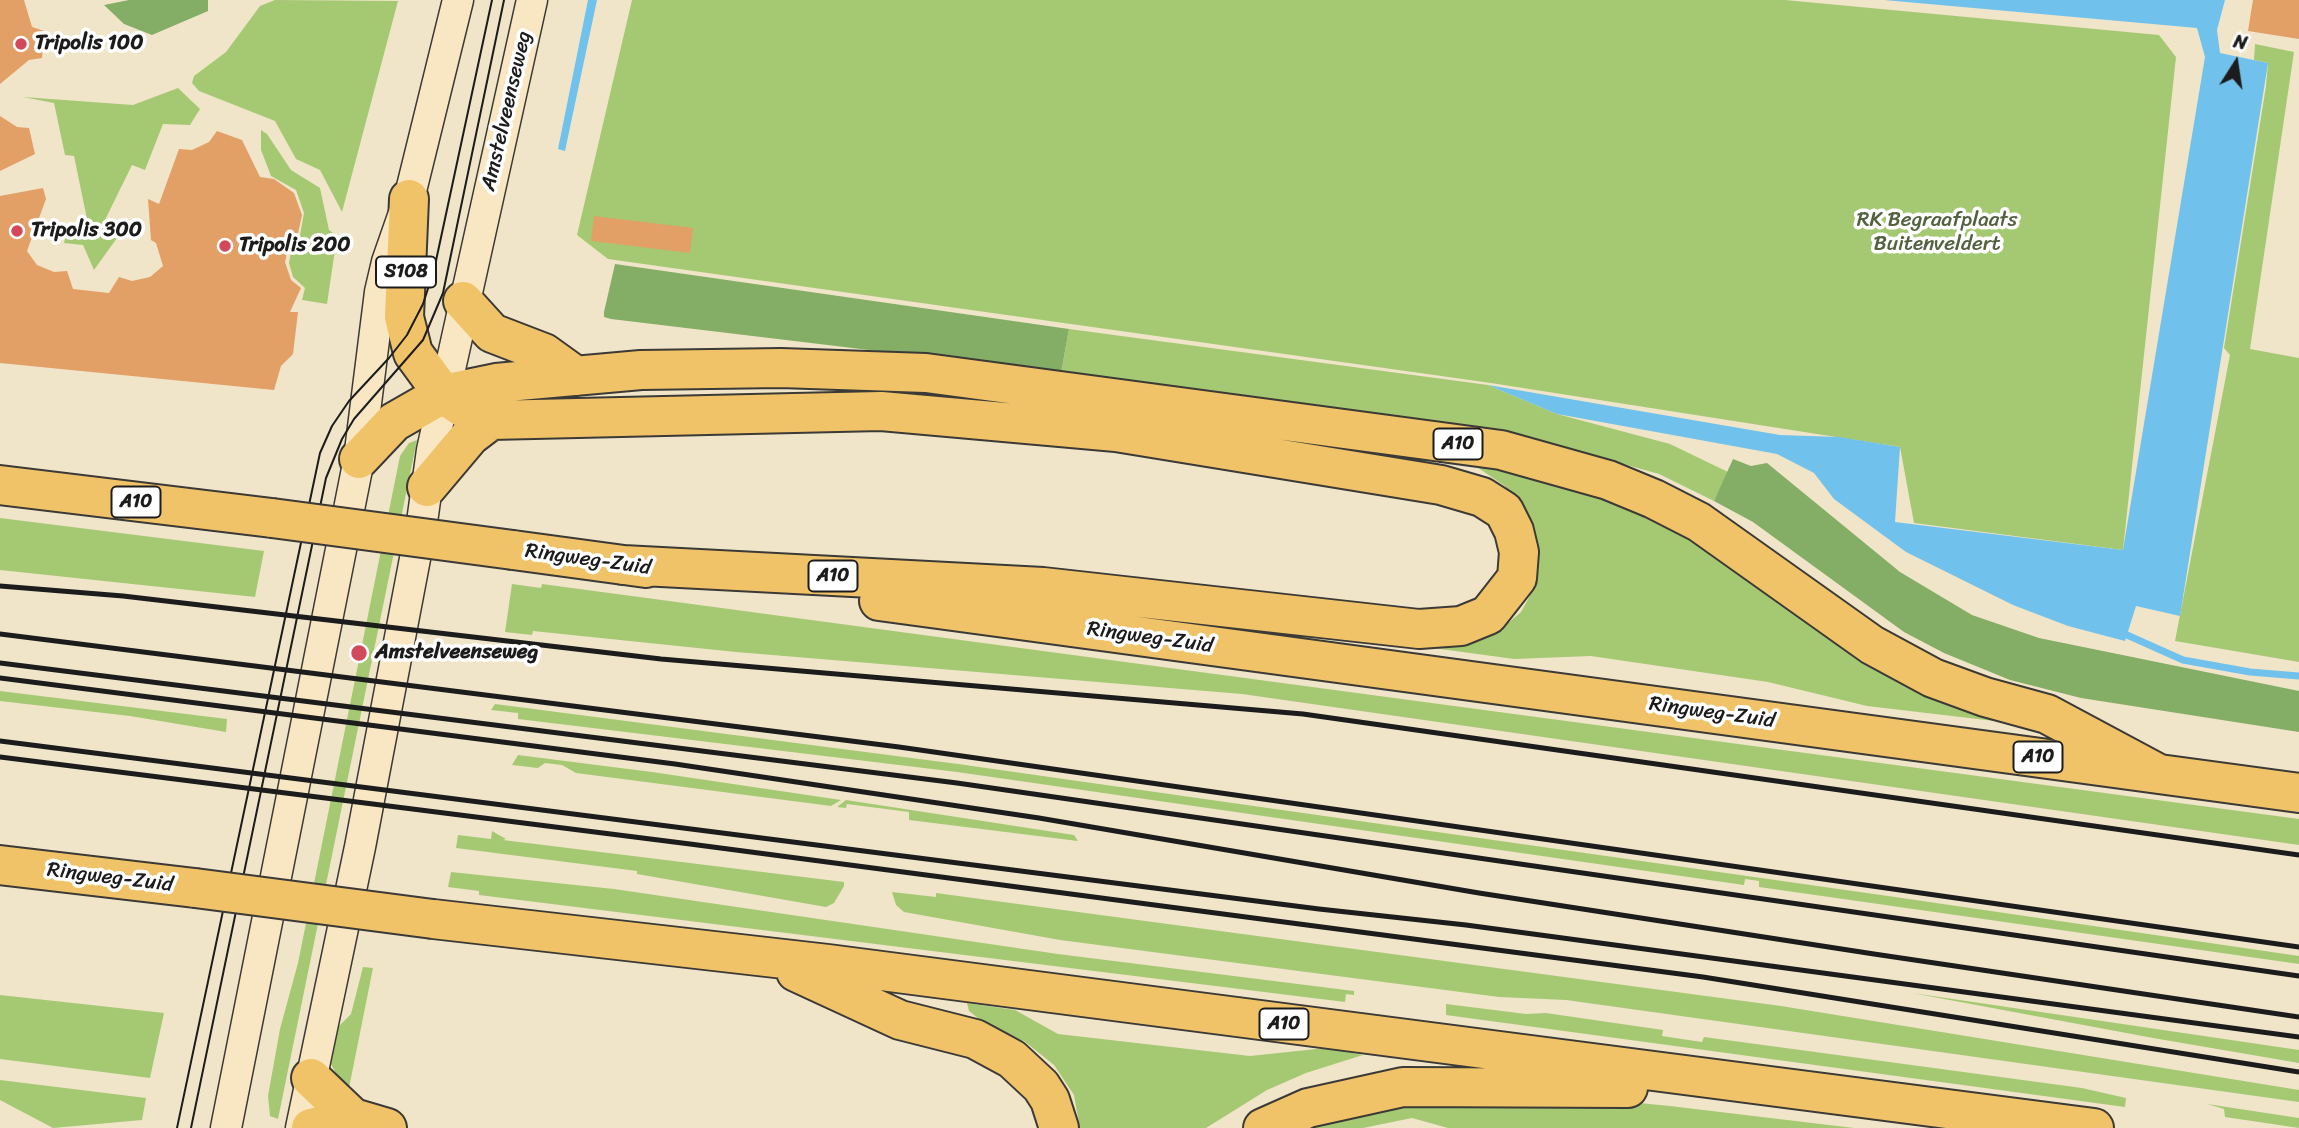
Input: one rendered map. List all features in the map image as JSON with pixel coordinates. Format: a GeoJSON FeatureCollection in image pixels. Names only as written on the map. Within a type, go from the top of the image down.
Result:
{"type":"FeatureCollection","features":[{"type":"Feature","properties":{"kind":"highway","name":"S108"},"geometry":{"type":"LineString","coordinates":[[409,199],[404,317],[407,335],[413,353],[443,394]]}},
{"type":"Feature","properties":{"kind":"highway"},"geometry":{"type":"LineString","coordinates":[[463,301],[492,333],[544,353],[576,376]]}},
{"type":"Feature","properties":{"kind":"highway","name":"A10"},"geometry":{"type":"LineString","coordinates":[[443,394],[496,383],[640,370],[781,368],[926,373],[1501,450],[1608,480],[1654,499],[1699,522],[1872,645],[1933,678],[1985,697],[2047,714],[2159,774]]}},
{"type":"Feature","properties":{"kind":"highway"},"geometry":{"type":"LineString","coordinates":[[359,459],[394,422],[443,394]]}},
{"type":"Feature","properties":{"kind":"highway","name":"A10"},"geometry":{"type":"LineString","coordinates":[[443,394],[464,410],[491,420],[881,411],[1116,432],[1441,485],[1482,497],[1504,511],[1514,531],[1518,552],[1517,578],[1488,615],[1461,626],[1419,629],[1043,587],[623,565]]}},
{"type":"Feature","properties":{"kind":"highway"},"geometry":{"type":"LineString","coordinates":[[427,487],[470,436],[491,420]]}},
{"type":"Feature","properties":{"kind":"highway","name":"Ringweg-Zuid"},"geometry":{"type":"LineString","coordinates":[[0,485],[513,550],[2299,793]]}},
{"type":"Feature","properties":{"kind":"highway","name":"Ringweg-Zuid"},"geometry":{"type":"LineString","coordinates":[[0,865],[433,919],[763,956],[2094,1128]]}},
{"type":"Feature","properties":{"kind":"highway","name":"A10"},"geometry":{"type":"LineString","coordinates":[[763,956],[900,1020],[975,1039],[1012,1059],[1041,1086],[1050,1100],[1059,1128]]}},
{"type":"Feature","properties":{"kind":"highway"},"geometry":{"type":"LineString","coordinates":[[311,1078],[370,1123]]}},
{"type":"Feature","properties":{"kind":"highway","name":"A10"},"geometry":{"type":"LineString","coordinates":[[1263,1128],[1308,1108],[1403,1087],[1805,1089]]}},
{"type":"Feature","properties":{"kind":"highway"},"geometry":{"type":"LineString","coordinates":[[311,1128],[370,1123]]}},
{"type":"Feature","properties":{"kind":"main road","name":"S108"},"geometry":{"type":"LineString","coordinates":[[226,1128],[359,459],[380,292],[387,262],[409,199],[457,0]]}},
{"type":"Feature","properties":{"kind":"main road","name":"Amstelveenseweg"},"geometry":{"type":"LineString","coordinates":[[301,1128],[360,847],[443,394],[532,0]]}},
{"type":"Feature","properties":{"kind":"green space"},"geometry":{"type":"Polygon","coordinates":[[[129,0],[208,0],[208,11],[152,35],[124,24],[104,5],[129,0]]]}},
{"type":"Feature","properties":{"kind":"green space"},"geometry":{"type":"Polygon","coordinates":[[[275,0],[398,1],[342,212],[320,170],[296,159],[275,121],[199,91],[192,83],[194,76],[226,52],[260,6],[275,0]]]}},
{"type":"Feature","properties":{"kind":"green space","name":"RK Begraafplaats Buitenveldert"},"geometry":{"type":"Polygon","coordinates":[[[632,0],[1785,0],[2159,35],[2176,57],[2123,550],[1914,523],[1900,447],[1491,383],[608,259],[577,235],[632,0]]]}},
{"type":"Feature","properties":{"kind":"green space"},"geometry":{"type":"Polygon","coordinates":[[[2255,44],[2294,52],[2250,349],[2299,358],[2299,662],[2175,641],[2230,355],[2224,348],[2268,63],[2254,60],[2255,44]]]}},
{"type":"Feature","properties":{"kind":"green space"},"geometry":{"type":"Polygon","coordinates":[[[178,88],[200,109],[190,125],[163,124],[145,170],[132,165],[105,220],[122,231],[94,270],[83,245],[64,243],[68,227],[87,219],[74,156],[65,155],[54,103],[23,97],[133,105],[178,88]]]}},
{"type":"Feature","properties":{"kind":"green space"},"geometry":{"type":"Polygon","coordinates":[[[261,130],[267,134],[291,170],[320,188],[329,230],[337,236],[327,304],[302,300],[305,288],[293,277],[289,263],[291,252],[299,241],[304,213],[296,190],[271,176],[261,150],[261,130]]]}},
{"type":"Feature","properties":{"kind":"green space"},"geometry":{"type":"Polygon","coordinates":[[[615,264],[1069,329],[1061,373],[611,319],[604,317],[604,312],[615,264]]]}},
{"type":"Feature","properties":{"kind":"green space"},"geometry":{"type":"Polygon","coordinates":[[[1069,329],[1488,385],[1557,414],[1670,444],[1728,472],[1714,501],[1659,474],[1548,443],[1446,424],[1061,373],[1069,329]]]}},
{"type":"Feature","properties":{"kind":"green space"},"geometry":{"type":"Polygon","coordinates":[[[417,440],[278,1119],[270,1116],[268,1096],[280,1029],[298,963],[400,456],[409,443],[417,440]]]}},
{"type":"Feature","properties":{"kind":"green space"},"geometry":{"type":"Polygon","coordinates":[[[1733,459],[1751,466],[1767,463],[1900,572],[1972,615],[2039,638],[2299,691],[2299,732],[2081,698],[2010,680],[1944,653],[1904,632],[1753,522],[1714,501],[1733,459]]]}},
{"type":"Feature","properties":{"kind":"green space"},"geometry":{"type":"Polygon","coordinates":[[[1471,463],[1623,497],[2020,724],[1867,706],[1768,682],[1591,656],[1514,659],[1426,647],[1500,630],[1521,612],[1536,585],[1539,558],[1529,523],[1505,486],[1471,463]]]}},
{"type":"Feature","properties":{"kind":"green space"},"geometry":{"type":"Polygon","coordinates":[[[0,518],[264,551],[255,597],[0,570],[0,518]]]}},
{"type":"Feature","properties":{"kind":"green space"},"geometry":{"type":"Polygon","coordinates":[[[512,584],[541,588],[542,584],[2299,819],[2299,845],[1242,694],[736,652],[533,631],[532,635],[505,632],[512,584]]]}},
{"type":"Feature","properties":{"kind":"green space"},"geometry":{"type":"Polygon","coordinates":[[[0,691],[227,719],[226,732],[130,716],[0,701],[0,691]]]}},
{"type":"Feature","properties":{"kind":"green space"},"geometry":{"type":"Polygon","coordinates":[[[495,704],[958,764],[1895,897],[2299,956],[2299,964],[1759,887],[1759,881],[1745,879],[1744,885],[957,772],[518,719],[518,713],[491,710],[495,704]]]}},
{"type":"Feature","properties":{"kind":"green space"},"geometry":{"type":"Polygon","coordinates":[[[518,755],[841,800],[831,806],[576,773],[562,765],[545,763],[538,768],[512,765],[518,755]]]}},
{"type":"Feature","properties":{"kind":"green space"},"geometry":{"type":"Polygon","coordinates":[[[846,800],[1074,835],[1078,841],[909,820],[909,812],[847,804],[846,808],[837,807],[846,800]]]}},
{"type":"Feature","properties":{"kind":"green space"},"geometry":{"type":"Polygon","coordinates":[[[492,831],[506,839],[503,840],[844,882],[844,886],[834,903],[826,907],[637,874],[637,871],[456,848],[458,835],[491,839],[492,831]]]}},
{"type":"Feature","properties":{"kind":"green space"},"geometry":{"type":"Polygon","coordinates":[[[451,872],[614,889],[1058,954],[1354,991],[1354,995],[1346,994],[1345,1002],[479,895],[479,891],[448,887],[451,872]]]}},
{"type":"Feature","properties":{"kind":"green space"},"geometry":{"type":"Polygon","coordinates":[[[892,892],[936,897],[936,893],[1781,1006],[2299,1090],[2299,1102],[1566,1000],[1499,997],[1060,940],[904,912],[896,905],[892,892]]]}},
{"type":"Feature","properties":{"kind":"green space"},"geometry":{"type":"Polygon","coordinates":[[[363,967],[373,968],[349,1088],[340,1082],[330,1062],[339,1026],[351,1014],[363,967]]]}},
{"type":"Feature","properties":{"kind":"green space"},"geometry":{"type":"Polygon","coordinates":[[[1912,993],[2299,1050],[2299,1063],[2153,1038],[1912,993]]]}},
{"type":"Feature","properties":{"kind":"green space"},"geometry":{"type":"Polygon","coordinates":[[[0,995],[164,1013],[150,1078],[0,1059],[0,995]]]}},
{"type":"Feature","properties":{"kind":"green space"},"geometry":{"type":"Polygon","coordinates":[[[967,1003],[1015,1010],[1058,1034],[1250,1056],[1326,1048],[1363,1055],[1306,1073],[1267,1090],[1206,1128],[1080,1128],[1074,1095],[1054,1065],[1024,1041],[988,1026],[969,1011],[967,1003]]]}},
{"type":"Feature","properties":{"kind":"green space"},"geometry":{"type":"Polygon","coordinates":[[[1446,1004],[1526,1014],[1546,1013],[1663,1030],[1662,1036],[1702,1042],[1704,1037],[2082,1088],[2126,1098],[2125,1107],[1446,1015],[1446,1004]]]}},
{"type":"Feature","properties":{"kind":"green space"},"geometry":{"type":"Polygon","coordinates":[[[0,1080],[146,1098],[142,1120],[53,1128],[0,1100],[0,1080]]]}},
{"type":"Feature","properties":{"kind":"green space"},"geometry":{"type":"Polygon","coordinates":[[[1557,1095],[1854,1128],[1448,1128],[1412,1118],[1363,1128],[1292,1128],[1344,1100],[1557,1095]]]}},
{"type":"Feature","properties":{"kind":"green space"},"geometry":{"type":"Polygon","coordinates":[[[2207,1104],[2299,1118],[2299,1128],[2225,1117],[2224,1109],[2207,1104]]]}},
{"type":"Feature","properties":{"kind":"water"},"geometry":{"type":"Polygon","coordinates":[[[588,0],[597,0],[565,151],[558,149],[588,0]]]}},
{"type":"Feature","properties":{"kind":"water"},"geometry":{"type":"Polygon","coordinates":[[[1884,0],[2225,0],[2217,30],[2220,53],[2268,63],[2180,616],[2136,606],[2125,641],[2068,626],[2013,605],[1906,552],[1834,499],[1814,473],[1777,454],[1557,414],[1488,385],[1780,435],[1839,437],[1900,447],[1895,522],[2123,550],[2205,57],[2197,28],[1884,0]]]}},
{"type":"Feature","properties":{"kind":"building","name":"Tripolis 100"},"geometry":{"type":"Polygon","coordinates":[[[0,0],[24,0],[32,27],[44,31],[42,58],[29,60],[0,84],[0,0]]]}},
{"type":"Feature","properties":{"kind":"building"},"geometry":{"type":"Polygon","coordinates":[[[2253,0],[2299,0],[2299,39],[2248,31],[2253,0]]]}},
{"type":"Feature","properties":{"kind":"building"},"geometry":{"type":"Polygon","coordinates":[[[0,116],[17,127],[29,128],[35,154],[0,171],[0,116]]]}},
{"type":"Feature","properties":{"kind":"building"},"geometry":{"type":"Polygon","coordinates":[[[217,131],[242,140],[260,177],[274,179],[294,193],[302,215],[297,238],[288,249],[285,262],[291,280],[301,288],[290,312],[298,312],[293,354],[281,366],[274,390],[0,363],[0,196],[43,188],[46,199],[27,251],[37,265],[54,272],[67,271],[73,289],[109,293],[119,277],[132,281],[150,277],[163,266],[156,243],[151,240],[148,199],[159,204],[179,149],[192,150],[209,142],[217,131]]]}},
{"type":"Feature","properties":{"kind":"building"},"geometry":{"type":"Polygon","coordinates":[[[594,216],[693,228],[690,253],[591,241],[594,216]]]}},
{"type":"Feature","properties":{"kind":"waterway"},"geometry":{"type":"LineString","coordinates":[[2118,631],[2183,660],[2250,672],[2299,676]]}},
{"type":"Feature","properties":{"kind":"tram line"},"geometry":{"type":"LineString","coordinates":[[177,1128],[320,453],[332,426],[349,401],[407,335],[423,304],[434,270],[492,0]]}},
{"type":"Feature","properties":{"kind":"tram line"},"geometry":{"type":"LineString","coordinates":[[191,1128],[326,478],[342,439],[354,419],[423,340],[443,293],[504,0]]}},
{"type":"Feature","properties":{"kind":"railway"},"geometry":{"type":"LineString","coordinates":[[0,586],[123,596],[661,659],[1303,714],[2299,855]]}},
{"type":"Feature","properties":{"kind":"railway"},"geometry":{"type":"LineString","coordinates":[[0,634],[899,747],[2299,947]]}},
{"type":"Feature","properties":{"kind":"railway"},"geometry":{"type":"LineString","coordinates":[[0,663],[957,783],[2299,976]]}},
{"type":"Feature","properties":{"kind":"railway"},"geometry":{"type":"LineString","coordinates":[[0,678],[675,764],[1039,818],[1479,893],[2299,1017]]}},
{"type":"Feature","properties":{"kind":"railway"},"geometry":{"type":"LineString","coordinates":[[0,741],[1319,909],[1466,925],[2299,1037]]}},
{"type":"Feature","properties":{"kind":"railway"},"geometry":{"type":"LineString","coordinates":[[0,757],[690,844],[1703,977],[2299,1072]]}},
{"type":"Feature","properties":{"kind":"place","name":"Tripolis 100"},"geometry":{"type":"Point","coordinates":[21,44]}},
{"type":"Feature","properties":{"kind":"place","name":"Tripolis 300"},"geometry":{"type":"Point","coordinates":[17,231]}},
{"type":"Feature","properties":{"kind":"place","name":"Tripolis 200"},"geometry":{"type":"Point","coordinates":[225,246]}},
{"type":"Feature","properties":{"kind":"place","name":"Amstelveenseweg"},"geometry":{"type":"Point","coordinates":[359,653]}}]}
